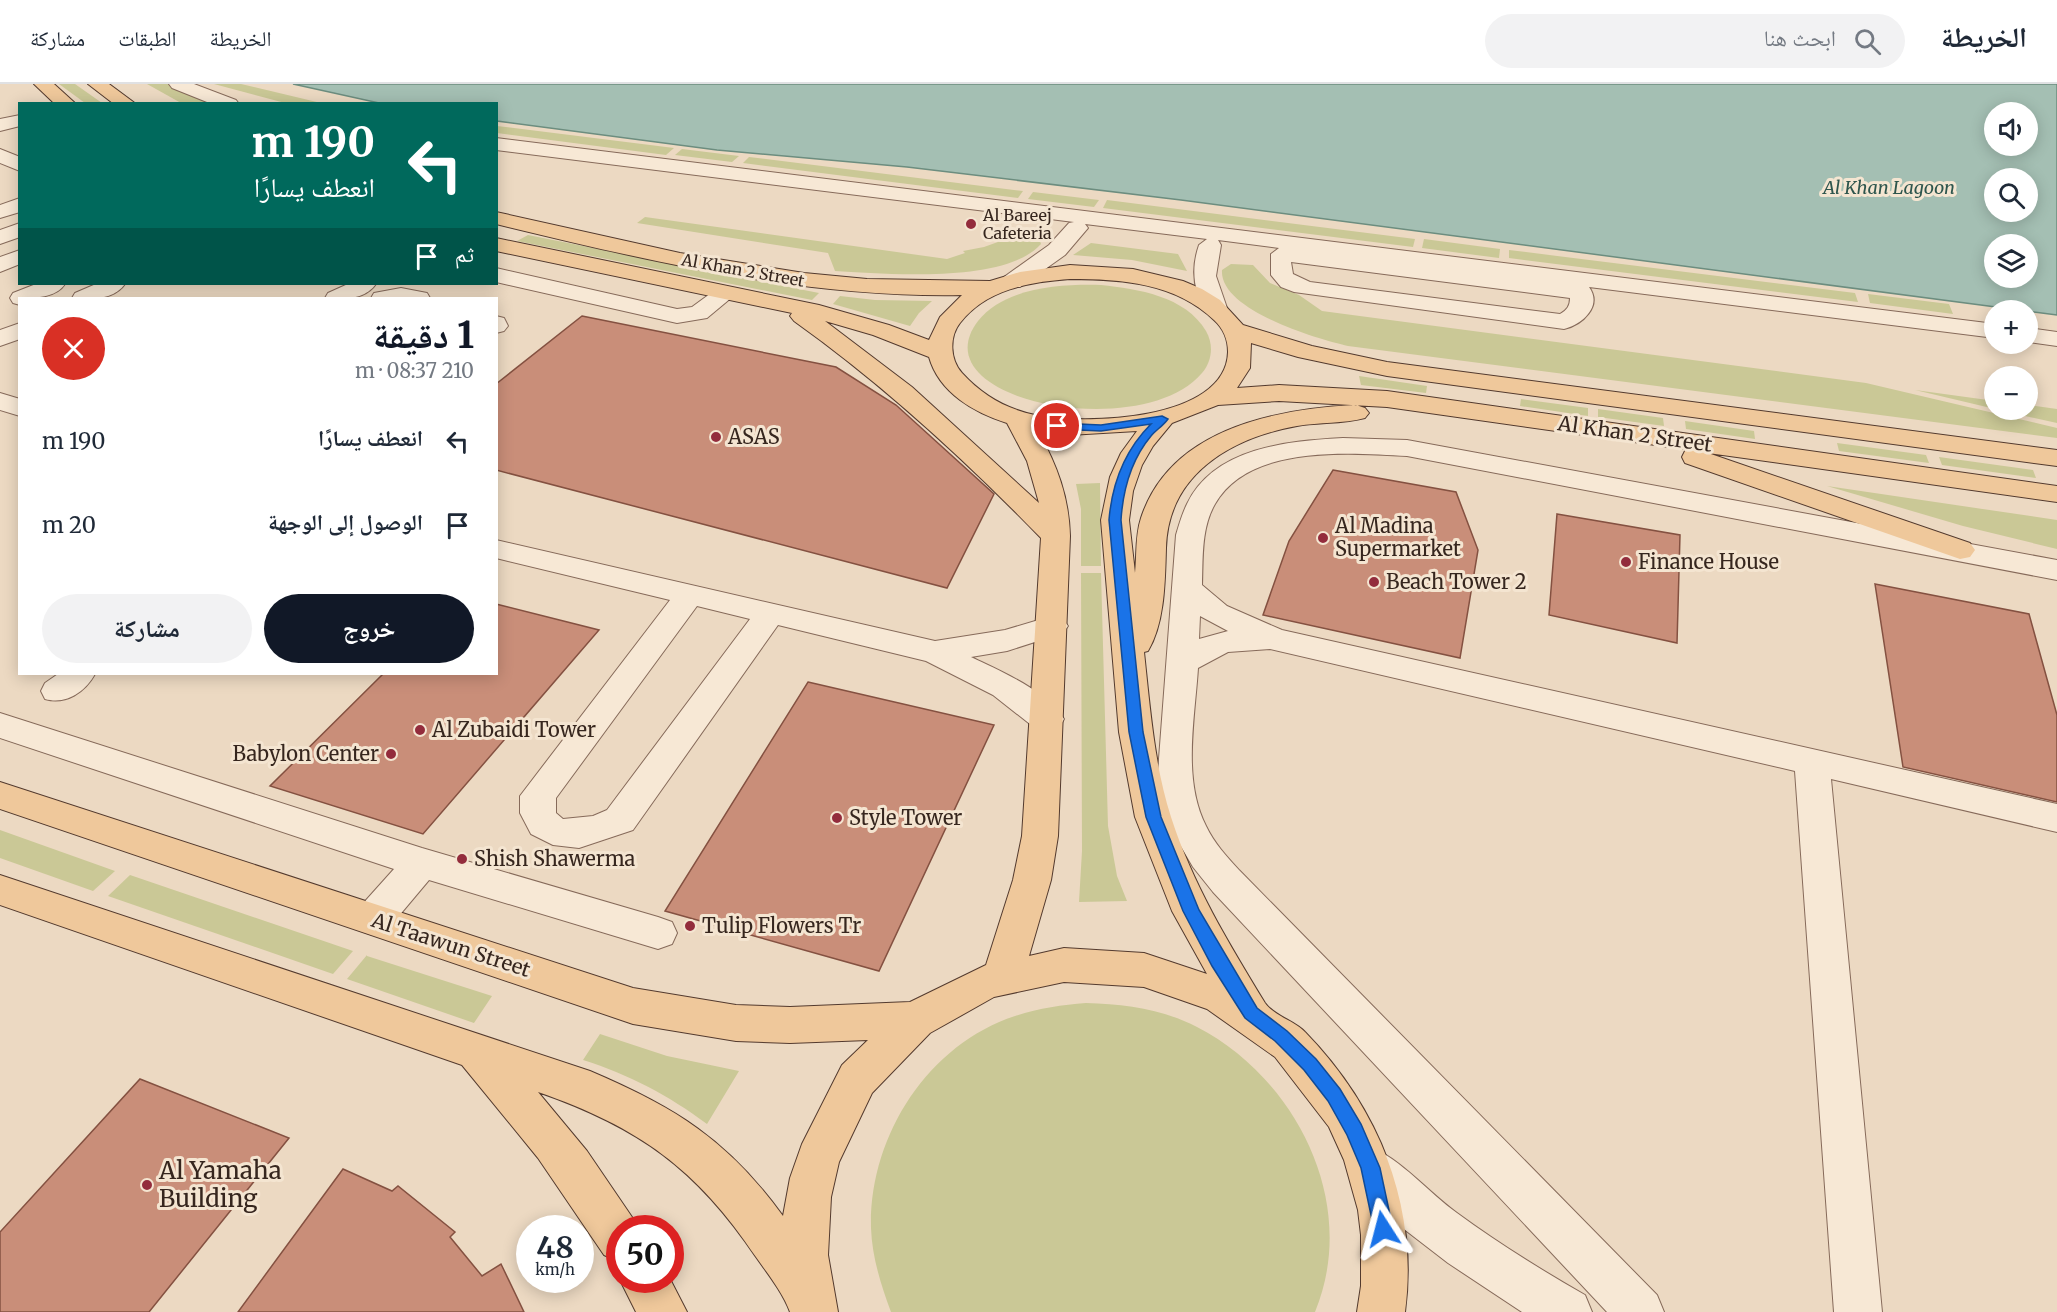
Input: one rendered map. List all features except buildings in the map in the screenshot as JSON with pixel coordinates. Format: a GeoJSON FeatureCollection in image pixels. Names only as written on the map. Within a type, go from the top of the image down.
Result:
{"type":"FeatureCollection","features":[{"type":"Feature","properties":{"kind":"main road"},"geometry":{"type":"LineString","coordinates":[[43,84],[65,102]]}},
{"type":"Feature","properties":{"kind":"main road"},"geometry":{"type":"LineString","coordinates":[[97,84],[124,102]]}},
{"type":"Feature","properties":{"kind":"main road","name":"Al Khan 2 Street"},"geometry":{"type":"LineString","coordinates":[[498,219],[674,257],[808,282],[889,289],[1003,285]]}},
{"type":"Feature","properties":{"kind":"main road","name":"Al Khan 2 Street"},"geometry":{"type":"LineString","coordinates":[[498,244],[786,305],[881,330],[940,353]]}},
{"type":"Feature","properties":{"kind":"main road"},"geometry":{"type":"LineString","coordinates":[[1070,272],[1132,275],[1169,284],[1215,308],[1235,330],[1239,342],[1238,366],[1233,377],[1211,398],[1162,419],[1101,428],[1057,426],[1017,417],[977,400],[963,389],[947,372],[940,353],[942,334],[952,316],[970,301],[1003,285],[1070,272]]}},
{"type":"Feature","properties":{"kind":"main road"},"geometry":{"type":"LineString","coordinates":[[786,305],[865,360],[918,403],[970,450],[1056,537]]}},
{"type":"Feature","properties":{"kind":"main road","name":"Al Khan 2 Street"},"geometry":{"type":"LineString","coordinates":[[1235,330],[1307,352],[1398,370],[2057,458]]}},
{"type":"Feature","properties":{"kind":"main road","name":"Al Khan 2 Street"},"geometry":{"type":"LineString","coordinates":[[1211,398],[1279,393],[1351,395],[2057,494]]}},
{"type":"Feature","properties":{"kind":"main road"},"geometry":{"type":"LineString","coordinates":[[1130,666],[1147,597],[1152,534],[1164,497],[1174,481],[1205,453],[1246,432],[1303,417],[1348,413],[1553,422]]}},
{"type":"Feature","properties":{"kind":"main road"},"geometry":{"type":"LineString","coordinates":[[1003,975],[1032,880],[1040,836],[1056,537],[1049,484],[1031,438],[1017,417]]}},
{"type":"Feature","properties":{"kind":"main road"},"geometry":{"type":"LineString","coordinates":[[1162,419],[1132,455],[1122,475],[1115,520],[1136,732],[1154,817],[1191,911],[1218,961],[1251,1013]]}},
{"type":"Feature","properties":{"kind":"main road"},"geometry":{"type":"LineString","coordinates":[[1626,432],[1960,550]]}},
{"type":"Feature","properties":{"kind":"main road","name":"Al Taawun Street"},"geometry":{"type":"LineString","coordinates":[[0,795],[633,1006],[736,1023],[790,1025],[914,1020]]}},
{"type":"Feature","properties":{"kind":"main road"},"geometry":{"type":"LineString","coordinates":[[0,890],[575,1085],[617,1103],[678,1138],[721,1178],[766,1229],[812,1305]]}},
{"type":"Feature","properties":{"kind":"main road"},"geometry":{"type":"LineString","coordinates":[[812,1305],[804,1256],[806,1214],[813,1175],[824,1138],[841,1103],[862,1072],[886,1044],[914,1020],[971,986],[1038,966],[1075,963],[1121,965],[1184,979],[1218,994],[1251,1013],[1296,1050],[1334,1095],[1354,1130],[1370,1168],[1381,1208],[1386,1250],[1385,1293],[1381,1312]]}},
{"type":"Feature","properties":{"kind":"main road"},"geometry":{"type":"LineString","coordinates":[[476,1053],[520,1100],[562,1153],[606,1218]]}},
{"type":"Feature","properties":{"kind":"main road"},"geometry":{"type":"LineString","coordinates":[[652,1293],[663,1312]]}},
{"type":"Feature","properties":{"kind":"street"},"geometry":{"type":"LineString","coordinates":[[178,84],[225,102]]}},
{"type":"Feature","properties":{"kind":"street"},"geometry":{"type":"LineString","coordinates":[[0,126],[18,121]]}},
{"type":"Feature","properties":{"kind":"street"},"geometry":{"type":"LineString","coordinates":[[498,144],[1984,330]]}},
{"type":"Feature","properties":{"kind":"street"},"geometry":{"type":"LineString","coordinates":[[0,155],[18,164]]}},
{"type":"Feature","properties":{"kind":"street"},"geometry":{"type":"LineString","coordinates":[[1009,219],[1581,292],[1582,303],[1577,314],[1564,322],[1310,290],[1290,283],[1281,275],[1278,267],[1282,254]]}},
{"type":"Feature","properties":{"kind":"street"},"geometry":{"type":"LineString","coordinates":[[1003,285],[1057,250],[1077,228]]}},
{"type":"Feature","properties":{"kind":"street"},"geometry":{"type":"LineString","coordinates":[[0,238],[18,230]]}},
{"type":"Feature","properties":{"kind":"street"},"geometry":{"type":"LineString","coordinates":[[1210,245],[1204,268],[1208,294],[1215,308]]}},
{"type":"Feature","properties":{"kind":"street"},"geometry":{"type":"LineString","coordinates":[[0,265],[18,257]]}},
{"type":"Feature","properties":{"kind":"street"},"geometry":{"type":"LineString","coordinates":[[498,275],[677,316],[699,313],[726,293]]}},
{"type":"Feature","properties":{"kind":"street"},"geometry":{"type":"LineString","coordinates":[[0,280],[25,297],[52,285]]}},
{"type":"Feature","properties":{"kind":"street"},"geometry":{"type":"LineString","coordinates":[[85,297],[112,285]]}},
{"type":"Feature","properties":{"kind":"street"},"geometry":{"type":"LineString","coordinates":[[338,297],[363,285]]}},
{"type":"Feature","properties":{"kind":"street"},"geometry":{"type":"LineString","coordinates":[[388,297],[401,295],[413,297]]}},
{"type":"Feature","properties":{"kind":"street"},"geometry":{"type":"LineString","coordinates":[[0,308],[18,300]]}},
{"type":"Feature","properties":{"kind":"street"},"geometry":{"type":"LineString","coordinates":[[0,339],[18,331]]}},
{"type":"Feature","properties":{"kind":"street"},"geometry":{"type":"LineString","coordinates":[[2038,336],[2057,339]]}},
{"type":"Feature","properties":{"kind":"street"},"geometry":{"type":"LineString","coordinates":[[0,400],[18,407]]}},
{"type":"Feature","properties":{"kind":"street"},"geometry":{"type":"LineString","coordinates":[[1270,425],[1367,436],[1438,453],[2057,570]]}},
{"type":"Feature","properties":{"kind":"street"},"geometry":{"type":"LineString","coordinates":[[1438,453],[1376,446],[1315,446],[1260,457],[1217,481],[1202,497],[1193,515],[1190,535],[1176,794],[1189,831],[1208,860],[1640,1312]]}},
{"type":"Feature","properties":{"kind":"street"},"geometry":{"type":"LineString","coordinates":[[498,549],[935,652],[1005,687],[1047,719]]}},
{"type":"Feature","properties":{"kind":"street"},"geometry":{"type":"LineString","coordinates":[[1187,589],[1216,613],[1274,639],[2057,818]]}},
{"type":"Feature","properties":{"kind":"street"},"geometry":{"type":"LineString","coordinates":[[689,596],[538,796],[536,812],[544,825],[559,833],[579,836],[601,830],[620,820],[770,614]]}},
{"type":"Feature","properties":{"kind":"street"},"geometry":{"type":"LineString","coordinates":[[935,652],[1007,640],[1052,626]]}},
{"type":"Feature","properties":{"kind":"street"},"geometry":{"type":"LineString","coordinates":[[1183,662],[1197,652],[1233,639],[1274,639]]}},
{"type":"Feature","properties":{"kind":"street"},"geometry":{"type":"LineString","coordinates":[[0,725],[422,863],[658,933]]}},
{"type":"Feature","properties":{"kind":"street"},"geometry":{"type":"LineString","coordinates":[[1812,762],[1858,1312]]}},
{"type":"Feature","properties":{"kind":"street"},"geometry":{"type":"LineString","coordinates":[[373,919],[422,863]]}},
{"type":"Feature","properties":{"kind":"street"},"geometry":{"type":"LineString","coordinates":[[1370,1168],[1399,1197],[1452,1239],[1510,1279],[1568,1312]]}},
{"type":"Feature","properties":{"kind":"shaded area"},"geometry":{"type":"Polygon","coordinates":[[[59,84],[75,84],[101,102],[84,102],[59,84]]]}},
{"type":"Feature","properties":{"kind":"shaded area"},"geometry":{"type":"Polygon","coordinates":[[[147,84],[169,84],[206,102],[179,102],[147,84]]]}},
{"type":"Feature","properties":{"kind":"shaded area"},"geometry":{"type":"Polygon","coordinates":[[[214,84],[241,84],[317,102],[281,102],[214,84]]]}},
{"type":"Feature","properties":{"kind":"shaded area"},"geometry":{"type":"Polygon","coordinates":[[[498,126],[674,148],[666,155],[498,133],[498,126]]]}},
{"type":"Feature","properties":{"kind":"shaded area"},"geometry":{"type":"Polygon","coordinates":[[[682,149],[739,156],[732,162],[675,155],[682,149]]]}},
{"type":"Feature","properties":{"kind":"shaded area"},"geometry":{"type":"Polygon","coordinates":[[[749,157],[1023,191],[1018,198],[743,163],[749,157]]]}},
{"type":"Feature","properties":{"kind":"shaded area"},"geometry":{"type":"Polygon","coordinates":[[[1033,192],[1099,200],[1094,207],[1028,199],[1033,192]]]}},
{"type":"Feature","properties":{"kind":"shaded area"},"geometry":{"type":"Polygon","coordinates":[[[1107,200],[1415,239],[1413,247],[1103,208],[1107,200]]]}},
{"type":"Feature","properties":{"kind":"shaded area"},"geometry":{"type":"Polygon","coordinates":[[[645,217],[947,259],[965,253],[963,251],[984,247],[1020,234],[1039,238],[1041,244],[1024,257],[1001,266],[974,271],[944,274],[883,274],[835,271],[828,253],[637,223],[645,217]]]}},
{"type":"Feature","properties":{"kind":"shaded area"},"geometry":{"type":"Polygon","coordinates":[[[528,235],[819,293],[812,300],[517,241],[528,235]]]}},
{"type":"Feature","properties":{"kind":"shaded area"},"geometry":{"type":"Polygon","coordinates":[[[1424,239],[1500,249],[1499,258],[1422,248],[1424,239]]]}},
{"type":"Feature","properties":{"kind":"shaded area"},"geometry":{"type":"Polygon","coordinates":[[[1091,243],[1178,254],[1187,271],[1132,260],[1073,255],[1091,243]]]}},
{"type":"Feature","properties":{"kind":"shaded area"},"geometry":{"type":"Polygon","coordinates":[[[1509,250],[1855,293],[1858,302],[1509,258],[1509,250]]]}},
{"type":"Feature","properties":{"kind":"shaded area"},"geometry":{"type":"Polygon","coordinates":[[[1231,264],[1253,265],[1270,283],[1299,295],[1322,311],[1866,383],[1984,411],[1984,420],[2023,420],[2057,428],[2057,438],[1348,346],[1315,337],[1252,310],[1236,298],[1225,284],[1222,270],[1231,264]]]}},
{"type":"Feature","properties":{"kind":"shaded area"},"geometry":{"type":"Polygon","coordinates":[[[1069,285],[1101,285],[1160,296],[1186,310],[1197,319],[1209,336],[1211,347],[1208,363],[1202,373],[1173,394],[1133,406],[1089,409],[1045,404],[1006,391],[979,373],[968,349],[978,321],[989,310],[1018,294],[1035,290],[1069,285]]]}},
{"type":"Feature","properties":{"kind":"shaded area"},"geometry":{"type":"Polygon","coordinates":[[[1868,294],[1949,304],[1953,314],[1870,303],[1868,294]]]}},
{"type":"Feature","properties":{"kind":"shaded area"},"geometry":{"type":"Polygon","coordinates":[[[840,296],[875,300],[932,301],[919,313],[910,326],[833,304],[840,296]]]}},
{"type":"Feature","properties":{"kind":"shaded area"},"geometry":{"type":"Polygon","coordinates":[[[1359,376],[1427,386],[1426,393],[1361,385],[1359,376]]]}},
{"type":"Feature","properties":{"kind":"shaded area"},"geometry":{"type":"Polygon","coordinates":[[[1915,390],[1984,399],[1984,406],[1915,390]]]}},
{"type":"Feature","properties":{"kind":"shaded area"},"geometry":{"type":"Polygon","coordinates":[[[1521,399],[1588,408],[1588,416],[1520,406],[1521,399]]]}},
{"type":"Feature","properties":{"kind":"shaded area"},"geometry":{"type":"Polygon","coordinates":[[[2038,406],[2057,409],[2057,423],[2038,419],[2038,406]]]}},
{"type":"Feature","properties":{"kind":"shaded area"},"geometry":{"type":"Polygon","coordinates":[[[1598,409],[1663,418],[1664,426],[1598,417],[1598,409]]]}},
{"type":"Feature","properties":{"kind":"shaded area"},"geometry":{"type":"Polygon","coordinates":[[[1685,421],[1754,431],[1755,439],[1686,429],[1685,421]]]}},
{"type":"Feature","properties":{"kind":"shaded area"},"geometry":{"type":"Polygon","coordinates":[[[1837,443],[1926,455],[1929,463],[1839,451],[1837,443]]]}},
{"type":"Feature","properties":{"kind":"shaded area"},"geometry":{"type":"Polygon","coordinates":[[[1939,457],[2033,470],[2036,478],[1942,465],[1939,457]]]}},
{"type":"Feature","properties":{"kind":"shaded area"},"geometry":{"type":"Polygon","coordinates":[[[1100,483],[1101,566],[1081,566],[1081,509],[1076,484],[1100,483]]]}},
{"type":"Feature","properties":{"kind":"shaded area"},"geometry":{"type":"Polygon","coordinates":[[[1827,486],[2057,520],[2057,549],[1963,526],[1827,486]]]}},
{"type":"Feature","properties":{"kind":"shaded area"},"geometry":{"type":"Polygon","coordinates":[[[1081,573],[1101,573],[1108,826],[1117,876],[1127,901],[1079,902],[1082,851],[1081,573]]]}},
{"type":"Feature","properties":{"kind":"shaded area"},"geometry":{"type":"Polygon","coordinates":[[[0,830],[115,871],[93,891],[0,858],[0,830]]]}},
{"type":"Feature","properties":{"kind":"shaded area"},"geometry":{"type":"Polygon","coordinates":[[[130,875],[353,951],[333,974],[108,896],[130,875]]]}},
{"type":"Feature","properties":{"kind":"shaded area"},"geometry":{"type":"Polygon","coordinates":[[[367,955],[492,996],[474,1023],[347,979],[367,955]]]}},
{"type":"Feature","properties":{"kind":"shaded area"},"geometry":{"type":"Polygon","coordinates":[[[1086,1003],[1157,1012],[1197,1027],[1232,1049],[1264,1078],[1290,1111],[1310,1148],[1324,1187],[1329,1229],[1327,1271],[1315,1312],[891,1312],[873,1250],[871,1228],[873,1194],[880,1161],[892,1129],[909,1099],[930,1072],[955,1049],[983,1030],[1033,1011],[1086,1003]]]}},
{"type":"Feature","properties":{"kind":"shaded area"},"geometry":{"type":"Polygon","coordinates":[[[600,1034],[667,1056],[739,1071],[707,1124],[648,1087],[617,1072],[583,1060],[600,1034]]]}},
{"type":"Feature","properties":{"kind":"water","name":"Al Khan Lagoon"},"geometry":{"type":"Polygon","coordinates":[[[293,84],[2057,84],[2057,315],[2038,313],[2038,300],[1984,300],[1984,305],[1181,200],[907,167],[717,150],[498,121],[498,102],[374,102],[293,84]]]}},
{"type":"Feature","properties":{"kind":"place","name":"Al Bareej Cafeteria"},"geometry":{"type":"Point","coordinates":[971,224]}},
{"type":"Feature","properties":{"kind":"place","name":"ASAS"},"geometry":{"type":"Point","coordinates":[716,437]}},
{"type":"Feature","properties":{"kind":"place","name":"Al Madina Supermarket"},"geometry":{"type":"Point","coordinates":[1323,538]}},
{"type":"Feature","properties":{"kind":"place","name":"Finance House"},"geometry":{"type":"Point","coordinates":[1626,562]}},
{"type":"Feature","properties":{"kind":"place","name":"Beach Tower 2"},"geometry":{"type":"Point","coordinates":[1374,582]}},
{"type":"Feature","properties":{"kind":"place","name":"Al Zubaidi Tower"},"geometry":{"type":"Point","coordinates":[420,730]}},
{"type":"Feature","properties":{"kind":"place","name":"Babylon Center"},"geometry":{"type":"Point","coordinates":[391,754]}},
{"type":"Feature","properties":{"kind":"place","name":"Style Tower"},"geometry":{"type":"Point","coordinates":[837,818]}},
{"type":"Feature","properties":{"kind":"place","name":"Shish Shawerma"},"geometry":{"type":"Point","coordinates":[462,859]}},
{"type":"Feature","properties":{"kind":"place","name":"Tulip Flowers Tr"},"geometry":{"type":"Point","coordinates":[690,926]}},
{"type":"Feature","properties":{"kind":"place","name":"Al Yamaha Building"},"geometry":{"type":"Point","coordinates":[147,1185]}},
{"type":"Feature","properties":{"kind":"route"},"geometry":{"type":"LineString","coordinates":[[1057,426],[1122,427],[1162,419],[1132,455],[1122,475],[1115,520],[1136,732],[1143,774],[1154,817],[1170,863],[1191,911],[1218,961],[1251,1013],[1281,1036],[1310,1064],[1334,1095],[1354,1130],[1370,1168],[1381,1208],[1383,1229]]}}]}
